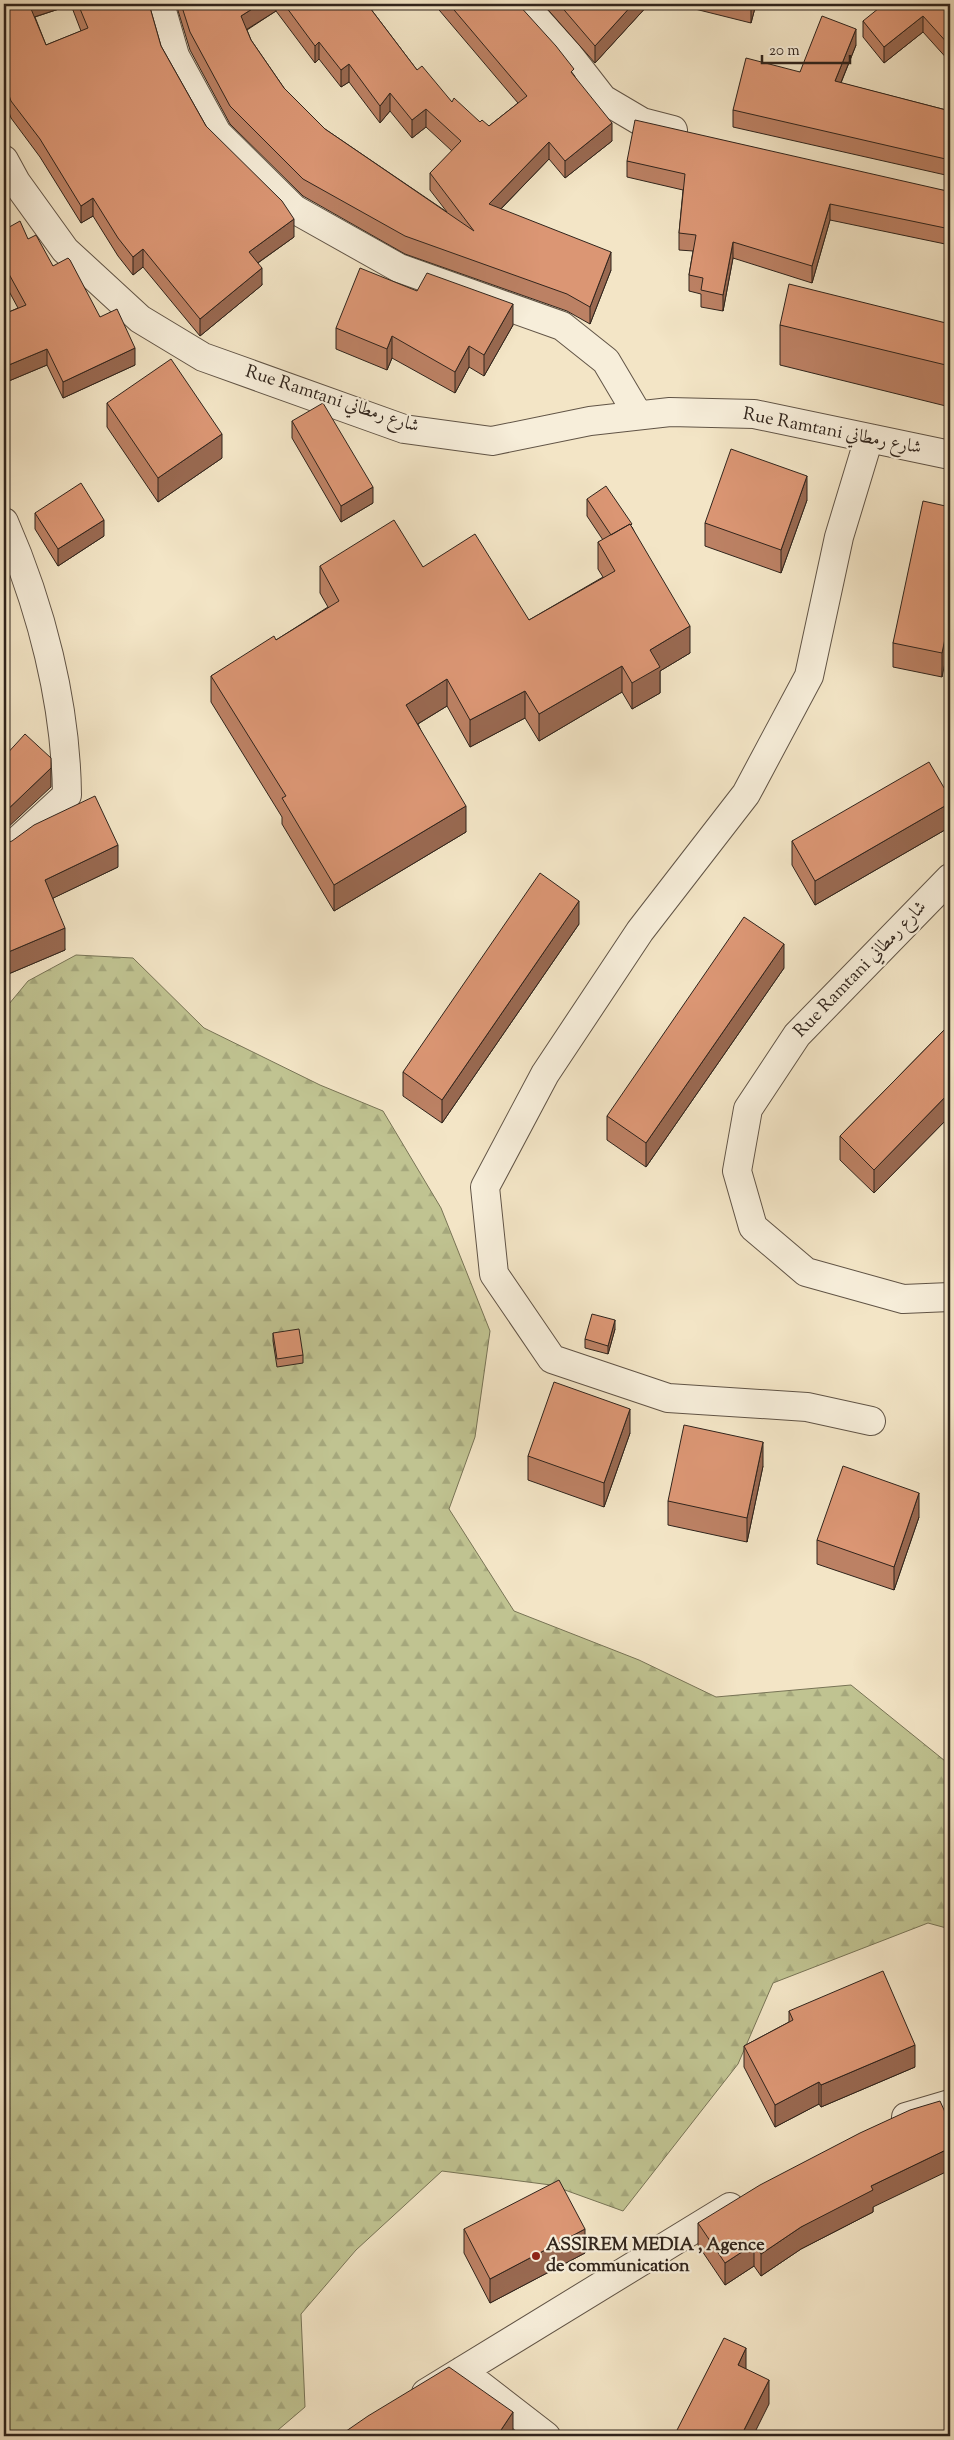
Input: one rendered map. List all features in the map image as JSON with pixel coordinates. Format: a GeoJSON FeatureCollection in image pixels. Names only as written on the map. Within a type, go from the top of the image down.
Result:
{"type":"FeatureCollection","features":[{"type":"Feature","properties":{"kind":"street"},"geometry":{"type":"LineString","coordinates":[[160,4],[175,56],[217,133],[294,208],[399,268],[562,326],[606,361],[638,415]]}},
{"type":"Feature","properties":{"kind":"street"},"geometry":{"type":"LineString","coordinates":[[523,4],[568,54],[603,99],[642,122],[700,136]]}},
{"type":"Feature","properties":{"kind":"street","name":"Rue Ramtani شارع رمطاني"},"geometry":{"type":"LineString","coordinates":[[4,160],[16,182],[65,250],[140,319],[203,357],[404,429],[492,441],[590,421],[638,415],[670,412],[754,414],[950,455]]}},
{"type":"Feature","properties":{"kind":"street"},"geometry":{"type":"LineString","coordinates":[[869,438],[839,537],[809,676],[746,794],[640,931],[550,1066],[485,1187],[494,1274],[552,1358],[668,1398],[807,1407],[871,1421]]}},
{"type":"Feature","properties":{"kind":"street"},"geometry":{"type":"LineString","coordinates":[[4,522],[20,557],[49,655],[67,754],[67,795],[16,842],[4,850]]}},
{"type":"Feature","properties":{"kind":"street","name":"Rue Ramtani شارع رمطاني"},"geometry":{"type":"LineString","coordinates":[[950,878],[797,1035],[748,1109],[737,1172],[753,1227],[806,1272],[903,1299],[950,1297]]}},
{"type":"Feature","properties":{"kind":"street"},"geometry":{"type":"LineString","coordinates":[[887,2126],[904,2117],[950,2104]]}},
{"type":"Feature","properties":{"kind":"street"},"geometry":{"type":"LineString","coordinates":[[404,2406],[747,2197]]}},
{"type":"Feature","properties":{"kind":"street"},"geometry":{"type":"LineString","coordinates":[[462,2371],[546,2436]]}},
{"type":"Feature","properties":{"kind":"green space"},"geometry":{"type":"Polygon","coordinates":[[[76,955],[133,958],[204,1028],[320,1085],[383,1111],[441,1208],[490,1331],[475,1437],[449,1509],[514,1611],[639,1660],[716,1697],[851,1685],[950,1765],[950,1929],[928,1923],[773,1983],[738,2064],[623,2211],[551,2185],[442,2171],[356,2250],[301,2314],[305,2407],[271,2436],[4,2436],[4,1010],[28,981],[76,955]]]}},
{"type":"Feature","properties":{"kind":"building"},"geometry":{"type":"Polygon","coordinates":[[[4,4],[29,4],[46,45],[88,28],[78,4],[149,4],[161,46],[206,126],[282,201],[294,219],[249,252],[262,268],[200,319],[143,249],[133,257],[118,238],[93,198],[81,206],[40,139],[11,101],[4,81],[4,4]]]}},
{"type":"Feature","properties":{"kind":"building"},"geometry":{"type":"Polygon","coordinates":[[[181,4],[260,4],[241,16],[251,40],[284,88],[325,129],[474,231],[430,173],[461,141],[426,109],[412,120],[390,93],[380,106],[349,64],[341,70],[319,42],[315,46],[284,4],[367,4],[417,70],[422,66],[452,102],[454,98],[480,122],[482,120],[489,126],[527,96],[449,4],[518,4],[556,46],[574,69],[571,72],[612,123],[565,161],[549,142],[489,204],[611,252],[590,307],[567,294],[405,236],[303,179],[230,106],[190,32],[181,4]]]}},
{"type":"Feature","properties":{"kind":"building"},"geometry":{"type":"Polygon","coordinates":[[[559,4],[633,4],[595,46],[559,4]]]}},
{"type":"Feature","properties":{"kind":"building"},"geometry":{"type":"Polygon","coordinates":[[[884,4],[950,4],[950,46],[923,16],[884,47],[863,21],[884,4]]]}},
{"type":"Feature","properties":{"kind":"building"},"geometry":{"type":"Polygon","coordinates":[[[822,16],[856,29],[835,81],[950,111],[950,160],[733,110],[746,58],[800,72],[822,16]]]}},
{"type":"Feature","properties":{"kind":"building"},"geometry":{"type":"Polygon","coordinates":[[[635,120],[950,191],[950,229],[830,204],[812,266],[733,242],[723,295],[701,290],[703,278],[689,275],[696,235],[679,233],[685,174],[627,161],[635,120]]]}},
{"type":"Feature","properties":{"kind":"building"},"geometry":{"type":"Polygon","coordinates":[[[20,221],[28,239],[36,235],[53,266],[68,258],[70,260],[100,317],[117,309],[135,348],[63,382],[47,349],[4,367],[4,314],[26,305],[4,265],[4,230],[20,221]]]}},
{"type":"Feature","properties":{"kind":"building"},"geometry":{"type":"Polygon","coordinates":[[[360,268],[417,291],[427,273],[513,304],[484,355],[469,346],[455,372],[392,336],[387,349],[336,328],[360,268]]]}},
{"type":"Feature","properties":{"kind":"building"},"geometry":{"type":"Polygon","coordinates":[[[789,284],[950,324],[950,366],[780,325],[789,284]]]}},
{"type":"Feature","properties":{"kind":"building"},"geometry":{"type":"Polygon","coordinates":[[[171,359],[222,434],[158,478],[107,403],[171,359]]]}},
{"type":"Feature","properties":{"kind":"building"},"geometry":{"type":"Polygon","coordinates":[[[323,403],[373,487],[341,506],[292,421],[323,403]]]}},
{"type":"Feature","properties":{"kind":"building"},"geometry":{"type":"Polygon","coordinates":[[[731,449],[807,476],[781,550],[705,523],[731,449]]]}},
{"type":"Feature","properties":{"kind":"building"},"geometry":{"type":"Polygon","coordinates":[[[81,483],[104,520],[58,549],[35,513],[81,483]]]}},
{"type":"Feature","properties":{"kind":"building"},"geometry":{"type":"Polygon","coordinates":[[[606,486],[632,524],[611,535],[587,499],[606,486]]]}},
{"type":"Feature","properties":{"kind":"building"},"geometry":{"type":"Polygon","coordinates":[[[923,501],[950,507],[950,615],[942,653],[893,643],[923,501]]]}},
{"type":"Feature","properties":{"kind":"building"},"geometry":{"type":"Polygon","coordinates":[[[394,520],[423,567],[475,534],[529,620],[615,571],[598,542],[630,524],[690,626],[650,650],[660,667],[632,683],[622,666],[539,714],[525,691],[470,720],[447,679],[406,705],[466,806],[334,885],[282,798],[286,796],[211,676],[274,636],[276,640],[339,601],[320,566],[394,520]]]}},
{"type":"Feature","properties":{"kind":"building"},"geometry":{"type":"Polygon","coordinates":[[[25,734],[51,758],[51,768],[4,813],[4,757],[25,734]]]}},
{"type":"Feature","properties":{"kind":"building"},"geometry":{"type":"Polygon","coordinates":[[[929,762],[950,798],[950,803],[815,881],[792,841],[929,762]]]}},
{"type":"Feature","properties":{"kind":"building"},"geometry":{"type":"Polygon","coordinates":[[[95,796],[118,845],[45,880],[65,928],[6,953],[4,947],[4,844],[12,841],[34,825],[95,796]]]}},
{"type":"Feature","properties":{"kind":"building"},"geometry":{"type":"Polygon","coordinates":[[[540,873],[579,901],[442,1100],[403,1072],[540,873]]]}},
{"type":"Feature","properties":{"kind":"building"},"geometry":{"type":"Polygon","coordinates":[[[744,917],[784,944],[646,1143],[607,1116],[744,917]]]}},
{"type":"Feature","properties":{"kind":"building"},"geometry":{"type":"Polygon","coordinates":[[[950,1024],[950,1092],[874,1170],[840,1136],[950,1024]]]}},
{"type":"Feature","properties":{"kind":"building"},"geometry":{"type":"Polygon","coordinates":[[[592,1314],[615,1320],[608,1346],[585,1339],[592,1314]]]}},
{"type":"Feature","properties":{"kind":"building"},"geometry":{"type":"Polygon","coordinates":[[[299,1329],[303,1355],[277,1359],[273,1333],[299,1329]]]}},
{"type":"Feature","properties":{"kind":"building"},"geometry":{"type":"Polygon","coordinates":[[[554,1382],[630,1409],[604,1483],[528,1456],[554,1382]]]}},
{"type":"Feature","properties":{"kind":"building"},"geometry":{"type":"Polygon","coordinates":[[[684,1425],[763,1442],[747,1518],[668,1501],[684,1425]]]}},
{"type":"Feature","properties":{"kind":"building"},"geometry":{"type":"Polygon","coordinates":[[[843,1466],[919,1493],[894,1567],[817,1540],[843,1466]]]}},
{"type":"Feature","properties":{"kind":"building"},"geometry":{"type":"Polygon","coordinates":[[[883,1971],[915,2045],[821,2085],[819,2082],[775,2105],[744,2046],[793,2020],[789,2011],[883,1971]]]}},
{"type":"Feature","properties":{"kind":"building"},"geometry":{"type":"Polygon","coordinates":[[[940,2101],[950,2123],[950,2148],[871,2186],[873,2190],[801,2227],[761,2254],[754,2244],[725,2263],[698,2223],[760,2185],[860,2133],[910,2110],[940,2101]]]}},
{"type":"Feature","properties":{"kind":"building"},"geometry":{"type":"Polygon","coordinates":[[[559,2180],[585,2229],[490,2279],[464,2229],[559,2180]]]}},
{"type":"Feature","properties":{"kind":"building"},"geometry":{"type":"Polygon","coordinates":[[[724,2338],[746,2348],[738,2365],[769,2380],[741,2436],[674,2436],[724,2338]]]}},
{"type":"Feature","properties":{"kind":"building"},"geometry":{"type":"Polygon","coordinates":[[[449,2367],[513,2412],[497,2436],[339,2436],[368,2416],[449,2367]]]}},
{"type":"Feature","properties":{"kind":"place","name":"ASSIREM MEDIA , Agence de communication"},"geometry":{"type":"Point","coordinates":[536,2256]}}]}
